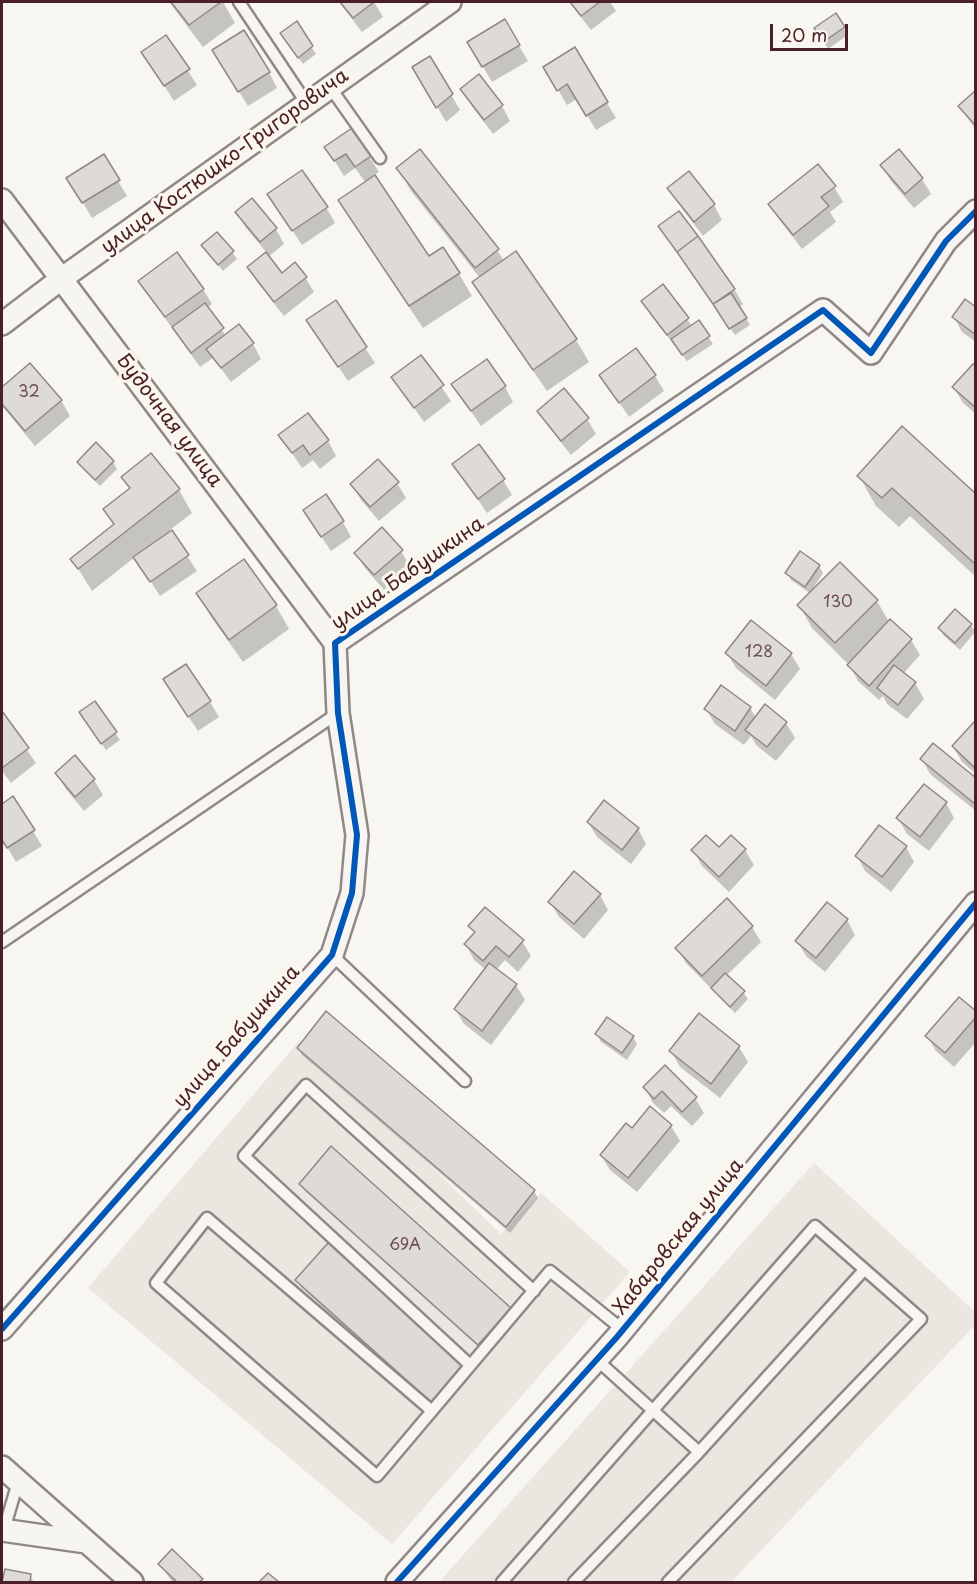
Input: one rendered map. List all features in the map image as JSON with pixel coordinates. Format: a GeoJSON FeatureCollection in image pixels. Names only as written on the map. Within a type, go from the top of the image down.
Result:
{"type":"FeatureCollection","features":[{"type":"Feature","properties":{"kind":"street","name":"улица Костюшко-Григоровича"},"geometry":{"type":"LineString","coordinates":[[2,324],[61,279],[450,2]]}},
{"type":"Feature","properties":{"kind":"street","name":"Будочная улица"},"geometry":{"type":"LineString","coordinates":[[2,200],[335,643]]}},
{"type":"Feature","properties":{"kind":"street","name":"улица Бабушкина"},"geometry":{"type":"LineString","coordinates":[[2,1329],[332,955],[352,893],[357,835],[338,713],[335,643],[823,310],[871,353],[946,241],[975,211]]}},
{"type":"Feature","properties":{"kind":"street","name":"Хабаровская улица"},"geometry":{"type":"LineString","coordinates":[[397,1582],[623,1330],[975,903]]}},
{"type":"Feature","properties":{"kind":"street"},"geometry":{"type":"LineString","coordinates":[[2,1467],[132,1582]]}},
{"type":"Feature","properties":{"kind":"street"},"geometry":{"type":"LineString","coordinates":[[2,1533],[86,1542]]}},
{"type":"Feature","properties":{"kind":"lane"},"geometry":{"type":"LineString","coordinates":[[240,2],[307,104]]}},
{"type":"Feature","properties":{"kind":"lane"},"geometry":{"type":"LineString","coordinates":[[330,87],[380,158]]}},
{"type":"Feature","properties":{"kind":"lane"},"geometry":{"type":"LineString","coordinates":[[2,942],[338,713]]}},
{"type":"Feature","properties":{"kind":"lane"},"geometry":{"type":"LineString","coordinates":[[332,955],[465,1081]]}},
{"type":"Feature","properties":{"kind":"lane"},"geometry":{"type":"LineString","coordinates":[[470,1365],[244,1156],[306,1085],[534,1291]]}},
{"type":"Feature","properties":{"kind":"lane"},"geometry":{"type":"LineString","coordinates":[[432,1411],[207,1218],[156,1283],[377,1476],[534,1291],[550,1271],[623,1330]]}},
{"type":"Feature","properties":{"kind":"lane"},"geometry":{"type":"LineString","coordinates":[[502,1582],[815,1226],[921,1320],[668,1582]]}},
{"type":"Feature","properties":{"kind":"lane"},"geometry":{"type":"LineString","coordinates":[[574,1582],[699,1452],[864,1269]]}},
{"type":"Feature","properties":{"kind":"lane"},"geometry":{"type":"LineString","coordinates":[[597,1360],[699,1452]]}},
{"type":"Feature","properties":{"kind":"lane"},"geometry":{"type":"LineString","coordinates":[[2,1533],[18,1482]]}},
{"type":"Feature","properties":{"kind":"shaded area"},"geometry":{"type":"Polygon","coordinates":[[[300,1040],[501,1234],[541,1193],[630,1272],[392,1544],[88,1288],[300,1040]]]}},
{"type":"Feature","properties":{"kind":"shaded area"},"geometry":{"type":"Polygon","coordinates":[[[814,1163],[975,1312],[975,1325],[731,1582],[439,1582],[814,1163]]]}},
{"type":"Feature","properties":{"kind":"building"},"geometry":{"type":"Polygon","coordinates":[[[171,2],[221,2],[189,25],[171,2]]]}},
{"type":"Feature","properties":{"kind":"building"},"geometry":{"type":"Polygon","coordinates":[[[340,2],[374,2],[353,18],[340,2]]]}},
{"type":"Feature","properties":{"kind":"building"},"geometry":{"type":"Polygon","coordinates":[[[570,2],[600,2],[581,16],[570,2]]]}},
{"type":"Feature","properties":{"kind":"building"},"geometry":{"type":"Polygon","coordinates":[[[836,13],[845,27],[823,42],[814,28],[836,13]]]}},
{"type":"Feature","properties":{"kind":"building"},"geometry":{"type":"Polygon","coordinates":[[[505,19],[520,45],[482,67],[467,42],[505,19]]]}},
{"type":"Feature","properties":{"kind":"building"},"geometry":{"type":"Polygon","coordinates":[[[297,21],[313,46],[298,58],[280,33],[297,21]]]}},
{"type":"Feature","properties":{"kind":"building"},"geometry":{"type":"Polygon","coordinates":[[[244,30],[270,72],[238,92],[212,50],[244,30]]]}},
{"type":"Feature","properties":{"kind":"building"},"geometry":{"type":"Polygon","coordinates":[[[166,35],[190,69],[164,86],[141,52],[166,35]]]}},
{"type":"Feature","properties":{"kind":"building"},"geometry":{"type":"Polygon","coordinates":[[[575,47],[608,102],[586,116],[567,84],[557,91],[543,67],[575,47]]]}},
{"type":"Feature","properties":{"kind":"building"},"geometry":{"type":"Polygon","coordinates":[[[430,56],[453,94],[436,108],[412,67],[430,56]]]}},
{"type":"Feature","properties":{"kind":"building"},"geometry":{"type":"Polygon","coordinates":[[[479,74],[503,105],[484,120],[460,89],[479,74]]]}},
{"type":"Feature","properties":{"kind":"building"},"geometry":{"type":"Polygon","coordinates":[[[976,90],[976,126],[958,106],[976,90]]]}},
{"type":"Feature","properties":{"kind":"building"},"geometry":{"type":"Polygon","coordinates":[[[352,128],[371,156],[355,167],[346,154],[334,161],[324,147],[352,128]]]}},
{"type":"Feature","properties":{"kind":"building"},"geometry":{"type":"Polygon","coordinates":[[[420,149],[499,249],[475,268],[396,168],[420,149]]]}},
{"type":"Feature","properties":{"kind":"building"},"geometry":{"type":"Polygon","coordinates":[[[899,149],[923,178],[905,194],[880,165],[899,149]]]}},
{"type":"Feature","properties":{"kind":"building"},"geometry":{"type":"Polygon","coordinates":[[[104,154],[120,180],[82,203],[66,178],[104,154]]]}},
{"type":"Feature","properties":{"kind":"building"},"geometry":{"type":"Polygon","coordinates":[[[818,164],[836,186],[821,197],[829,206],[793,235],[768,204],[818,164]]]}},
{"type":"Feature","properties":{"kind":"building"},"geometry":{"type":"Polygon","coordinates":[[[302,170],[328,207],[292,231],[267,194],[302,170]]]}},
{"type":"Feature","properties":{"kind":"building"},"geometry":{"type":"Polygon","coordinates":[[[689,171],[715,204],[694,222],[667,188],[689,171]]]}},
{"type":"Feature","properties":{"kind":"building"},"geometry":{"type":"Polygon","coordinates":[[[375,175],[429,256],[443,247],[460,273],[409,306],[338,200],[375,175]]]}},
{"type":"Feature","properties":{"kind":"building"},"geometry":{"type":"Polygon","coordinates":[[[252,198],[277,228],[260,242],[235,212],[252,198]]]}},
{"type":"Feature","properties":{"kind":"building"},"geometry":{"type":"Polygon","coordinates":[[[679,211],[698,236],[677,252],[658,226],[679,211]]]}},
{"type":"Feature","properties":{"kind":"building"},"geometry":{"type":"Polygon","coordinates":[[[217,232],[234,251],[218,265],[201,245],[217,232]]]}},
{"type":"Feature","properties":{"kind":"building"},"geometry":{"type":"Polygon","coordinates":[[[698,236],[735,289],[713,304],[677,252],[698,236]]]}},
{"type":"Feature","properties":{"kind":"building"},"geometry":{"type":"Polygon","coordinates":[[[516,251],[577,339],[533,370],[472,282],[516,251]]]}},
{"type":"Feature","properties":{"kind":"building"},"geometry":{"type":"Polygon","coordinates":[[[177,252],[204,289],[165,317],[138,281],[177,252]]]}},
{"type":"Feature","properties":{"kind":"building"},"geometry":{"type":"Polygon","coordinates":[[[266,252],[282,273],[295,262],[307,277],[274,302],[247,267],[266,252]]]}},
{"type":"Feature","properties":{"kind":"building"},"geometry":{"type":"Polygon","coordinates":[[[663,284],[689,318],[667,335],[641,301],[663,284]]]}},
{"type":"Feature","properties":{"kind":"building"},"geometry":{"type":"Polygon","coordinates":[[[731,293],[747,318],[729,329],[713,304],[731,293]]]}},
{"type":"Feature","properties":{"kind":"building"},"geometry":{"type":"Polygon","coordinates":[[[965,299],[976,307],[976,335],[952,317],[965,299]]]}},
{"type":"Feature","properties":{"kind":"building"},"geometry":{"type":"Polygon","coordinates":[[[336,300],[367,347],[338,367],[306,320],[336,300]]]}},
{"type":"Feature","properties":{"kind":"building"},"geometry":{"type":"Polygon","coordinates":[[[205,303],[224,328],[191,353],[172,327],[205,303]]]}},
{"type":"Feature","properties":{"kind":"building"},"geometry":{"type":"Polygon","coordinates":[[[699,320],[710,336],[682,355],[671,339],[699,320]]]}},
{"type":"Feature","properties":{"kind":"building"},"geometry":{"type":"Polygon","coordinates":[[[239,324],[254,343],[221,368],[206,349],[239,324]]]}},
{"type":"Feature","properties":{"kind":"building"},"geometry":{"type":"Polygon","coordinates":[[[636,348],[656,375],[619,403],[599,375],[636,348]]]}},
{"type":"Feature","properties":{"kind":"building"},"geometry":{"type":"Polygon","coordinates":[[[421,355],[444,385],[414,408],[391,377],[421,355]]]}},
{"type":"Feature","properties":{"kind":"building"},"geometry":{"type":"Polygon","coordinates":[[[487,359],[506,386],[471,411],[451,384],[487,359]]]}},
{"type":"Feature","properties":{"kind":"building"},"geometry":{"type":"Polygon","coordinates":[[[30,363],[62,400],[25,431],[2,404],[2,387],[30,363]]]}},
{"type":"Feature","properties":{"kind":"building"},"geometry":{"type":"Polygon","coordinates":[[[973,364],[976,366],[976,408],[952,387],[973,364]]]}},
{"type":"Feature","properties":{"kind":"building"},"geometry":{"type":"Polygon","coordinates":[[[564,388],[589,418],[561,441],[537,411],[564,388]]]}},
{"type":"Feature","properties":{"kind":"building"},"geometry":{"type":"Polygon","coordinates":[[[308,413],[329,440],[310,455],[303,445],[292,453],[278,435],[308,413]]]}},
{"type":"Feature","properties":{"kind":"building"},"geometry":{"type":"Polygon","coordinates":[[[902,426],[976,494],[976,565],[892,488],[882,498],[857,476],[902,426]]]}},
{"type":"Feature","properties":{"kind":"building"},"geometry":{"type":"Polygon","coordinates":[[[96,442],[114,461],[95,480],[77,462],[96,442]]]}},
{"type":"Feature","properties":{"kind":"building"},"geometry":{"type":"Polygon","coordinates":[[[479,444],[505,479],[478,499],[452,464],[479,444]]]}},
{"type":"Feature","properties":{"kind":"building"},"geometry":{"type":"Polygon","coordinates":[[[151,453],[180,489],[78,569],[70,559],[114,524],[103,509],[130,488],[121,477],[151,453]]]}},
{"type":"Feature","properties":{"kind":"building"},"geometry":{"type":"Polygon","coordinates":[[[378,459],[399,482],[370,507],[350,484],[378,459]]]}},
{"type":"Feature","properties":{"kind":"building"},"geometry":{"type":"Polygon","coordinates":[[[326,494],[344,521],[321,537],[303,510],[326,494]]]}},
{"type":"Feature","properties":{"kind":"building"},"geometry":{"type":"Polygon","coordinates":[[[382,527],[403,550],[374,575],[354,553],[382,527]]]}},
{"type":"Feature","properties":{"kind":"building"},"geometry":{"type":"Polygon","coordinates":[[[172,530],[189,555],[150,582],[133,557],[172,530]]]}},
{"type":"Feature","properties":{"kind":"building"},"geometry":{"type":"Polygon","coordinates":[[[800,551],[820,565],[805,587],[785,573],[800,551]]]}},
{"type":"Feature","properties":{"kind":"building"},"geometry":{"type":"Polygon","coordinates":[[[244,559],[277,605],[229,640],[196,593],[244,559]]]}},
{"type":"Feature","properties":{"kind":"building"},"geometry":{"type":"Polygon","coordinates":[[[840,562],[878,600],[835,643],[797,605],[840,562]]]}},
{"type":"Feature","properties":{"kind":"building"},"geometry":{"type":"Polygon","coordinates":[[[955,609],[972,624],[955,643],[938,628],[955,609]]]}},
{"type":"Feature","properties":{"kind":"building"},"geometry":{"type":"Polygon","coordinates":[[[890,619],[912,639],[869,686],[847,665],[890,619]]]}},
{"type":"Feature","properties":{"kind":"building"},"geometry":{"type":"Polygon","coordinates":[[[751,620],[792,653],[766,686],[725,653],[751,620]]]}},
{"type":"Feature","properties":{"kind":"building"},"geometry":{"type":"Polygon","coordinates":[[[186,664],[211,701],[188,717],[163,679],[186,664]]]}},
{"type":"Feature","properties":{"kind":"building"},"geometry":{"type":"Polygon","coordinates":[[[894,665],[916,682],[898,705],[877,688],[894,665]]]}},
{"type":"Feature","properties":{"kind":"building"},"geometry":{"type":"Polygon","coordinates":[[[721,685],[751,707],[735,731],[704,709],[721,685]]]}},
{"type":"Feature","properties":{"kind":"building"},"geometry":{"type":"Polygon","coordinates":[[[95,701],[117,732],[101,744],[79,712],[95,701]]]}},
{"type":"Feature","properties":{"kind":"building"},"geometry":{"type":"Polygon","coordinates":[[[765,704],[787,722],[767,747],[745,730],[765,704]]]}},
{"type":"Feature","properties":{"kind":"building"},"geometry":{"type":"Polygon","coordinates":[[[2,711],[29,748],[2,768],[2,711]]]}},
{"type":"Feature","properties":{"kind":"building"},"geometry":{"type":"Polygon","coordinates":[[[976,721],[976,769],[952,746],[976,721]]]}},
{"type":"Feature","properties":{"kind":"building"},"geometry":{"type":"Polygon","coordinates":[[[933,743],[976,778],[975,804],[920,759],[933,743]]]}},
{"type":"Feature","properties":{"kind":"building"},"geometry":{"type":"Polygon","coordinates":[[[75,755],[95,779],[75,797],[55,773],[75,755]]]}},
{"type":"Feature","properties":{"kind":"building"},"geometry":{"type":"Polygon","coordinates":[[[924,784],[947,802],[920,837],[896,818],[924,784]]]}},
{"type":"Feature","properties":{"kind":"building"},"geometry":{"type":"Polygon","coordinates":[[[13,796],[35,830],[7,848],[2,840],[2,804],[13,796]]]}},
{"type":"Feature","properties":{"kind":"building"},"geometry":{"type":"Polygon","coordinates":[[[604,800],[639,828],[622,850],[587,822],[604,800]]]}},
{"type":"Feature","properties":{"kind":"building"},"geometry":{"type":"Polygon","coordinates":[[[879,825],[907,846],[882,877],[855,856],[879,825]]]}},
{"type":"Feature","properties":{"kind":"building"},"geometry":{"type":"Polygon","coordinates":[[[706,835],[719,847],[731,835],[746,849],[719,877],[691,850],[706,835]]]}},
{"type":"Feature","properties":{"kind":"building"},"geometry":{"type":"Polygon","coordinates":[[[574,871],[601,894],[574,924],[548,902],[574,871]]]}},
{"type":"Feature","properties":{"kind":"building"},"geometry":{"type":"Polygon","coordinates":[[[727,898],[753,926],[702,976],[675,948],[727,898]]]}},
{"type":"Feature","properties":{"kind":"building"},"geometry":{"type":"Polygon","coordinates":[[[827,902],[848,919],[816,958],[795,941],[827,902]]]}},
{"type":"Feature","properties":{"kind":"building"},"geometry":{"type":"Polygon","coordinates":[[[485,907],[524,940],[509,957],[496,946],[483,961],[464,944],[475,932],[468,926],[485,907]]]}},
{"type":"Feature","properties":{"kind":"building"},"geometry":{"type":"Polygon","coordinates":[[[489,963],[517,984],[482,1031],[454,1009],[489,963]]]}},
{"type":"Feature","properties":{"kind":"building"},"geometry":{"type":"Polygon","coordinates":[[[725,973],[745,991],[730,1007],[711,988],[725,973]]]}},
{"type":"Feature","properties":{"kind":"building"},"geometry":{"type":"Polygon","coordinates":[[[959,997],[976,1011],[976,1017],[945,1053],[925,1036],[959,997]]]}},
{"type":"Feature","properties":{"kind":"building"},"geometry":{"type":"Polygon","coordinates":[[[326,1011],[535,1190],[506,1227],[297,1048],[326,1011]]]}},
{"type":"Feature","properties":{"kind":"building"},"geometry":{"type":"Polygon","coordinates":[[[699,1013],[740,1046],[711,1084],[669,1051],[699,1013]]]}},
{"type":"Feature","properties":{"kind":"building"},"geometry":{"type":"Polygon","coordinates":[[[607,1017],[634,1036],[622,1053],[595,1034],[607,1017]]]}},
{"type":"Feature","properties":{"kind":"building"},"geometry":{"type":"Polygon","coordinates":[[[665,1065],[697,1097],[682,1112],[662,1091],[654,1099],[643,1087],[665,1065]]]}},
{"type":"Feature","properties":{"kind":"building"},"geometry":{"type":"Polygon","coordinates":[[[650,1106],[672,1125],[628,1178],[600,1155],[626,1123],[632,1128],[650,1106]]]}},
{"type":"Feature","properties":{"kind":"building"},"geometry":{"type":"Polygon","coordinates":[[[331,1146],[511,1308],[478,1345],[299,1184],[331,1146]]]}},
{"type":"Feature","properties":{"kind":"building"},"geometry":{"type":"Polygon","coordinates":[[[328,1243],[465,1366],[431,1402],[295,1280],[328,1243]]]}},
{"type":"Feature","properties":{"kind":"building"},"geometry":{"type":"Polygon","coordinates":[[[172,1549],[203,1579],[199,1582],[177,1582],[158,1564],[172,1549]]]}},
{"type":"Feature","properties":{"kind":"building"},"geometry":{"type":"Polygon","coordinates":[[[5,1569],[31,1574],[30,1582],[2,1582],[5,1569]]]}},
{"type":"Feature","properties":{"kind":"building"},"geometry":{"type":"Polygon","coordinates":[[[268,1573],[279,1582],[259,1582],[268,1573]]]}},
{"type":"Feature","properties":{"kind":"cycle path"},"geometry":{"type":"LineString","coordinates":[[2,1329],[332,955],[352,893],[357,835],[338,713],[335,643],[823,310],[871,353],[946,241],[976,211]]}},
{"type":"Feature","properties":{"kind":"cycle path"},"geometry":{"type":"LineString","coordinates":[[397,1582],[617,1337],[976,903]]}}]}
